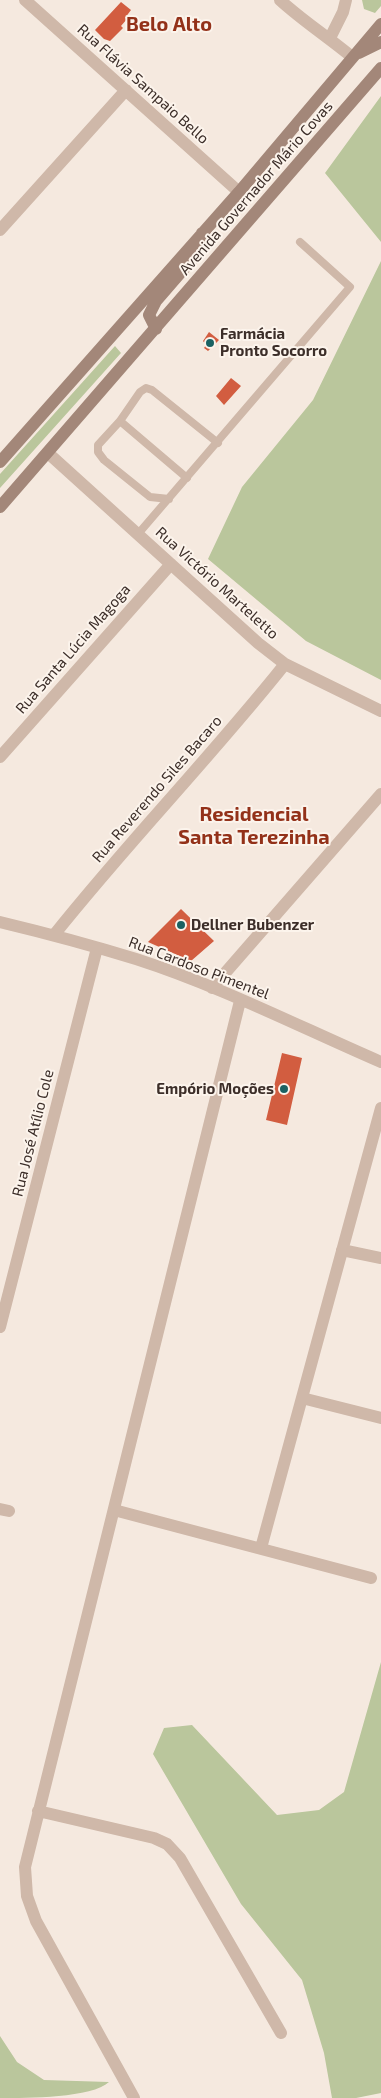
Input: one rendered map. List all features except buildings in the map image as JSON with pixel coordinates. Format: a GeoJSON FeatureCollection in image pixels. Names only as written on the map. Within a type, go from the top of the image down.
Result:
{"type":"FeatureCollection","features":[{"type":"Feature","properties":{"kind":"main road","name":"Avenida Governador Mário Covas"},"geometry":{"type":"LineString","coordinates":[[0,462],[202,234],[381,24]]}},
{"type":"Feature","properties":{"kind":"main road"},"geometry":{"type":"LineString","coordinates":[[352,56],[381,42]]}},
{"type":"Feature","properties":{"kind":"main road","name":"Avenida Governador Mário Covas"},"geometry":{"type":"LineString","coordinates":[[0,507],[381,68]]}},
{"type":"Feature","properties":{"kind":"main road","name":"Avenida Governador Mário Covas"},"geometry":{"type":"LineString","coordinates":[[156,328],[149,316],[150,312],[156,301],[201,249],[202,234]]}},
{"type":"Feature","properties":{"kind":"street","name":"Rua Flávia Sampaio Bello"},"geometry":{"type":"LineString","coordinates":[[25,0],[238,192]]}},
{"type":"Feature","properties":{"kind":"street"},"geometry":{"type":"LineString","coordinates":[[280,0],[300,19],[330,38],[352,56]]}},
{"type":"Feature","properties":{"kind":"street"},"geometry":{"type":"LineString","coordinates":[[330,38],[343,12],[346,0]]}},
{"type":"Feature","properties":{"kind":"street"},"geometry":{"type":"LineString","coordinates":[[0,230],[126,90]]}},
{"type":"Feature","properties":{"kind":"street","name":"Rua Victório Marteletto"},"geometry":{"type":"LineString","coordinates":[[48,453],[258,643],[285,664],[381,712]]}},
{"type":"Feature","properties":{"kind":"street","name":"Rua Santa Lúcia Magoga"},"geometry":{"type":"LineString","coordinates":[[0,757],[171,564]]}},
{"type":"Feature","properties":{"kind":"street","name":"Rua Reverendo Siles Bacaro"},"geometry":{"type":"LineString","coordinates":[[54,935],[92,888],[285,664]]}},
{"type":"Feature","properties":{"kind":"street"},"geometry":{"type":"LineString","coordinates":[[212,988],[381,794]]}},
{"type":"Feature","properties":{"kind":"street","name":"Rua Cardoso Pimentel"},"geometry":{"type":"LineString","coordinates":[[0,922],[54,935],[137,960],[212,988],[381,1062]]}},
{"type":"Feature","properties":{"kind":"street","name":"Rua José Atílio Cole"},"geometry":{"type":"LineString","coordinates":[[0,1327],[97,948]]}},
{"type":"Feature","properties":{"kind":"street"},"geometry":{"type":"LineString","coordinates":[[134,2098],[31,1909],[26,1889],[25,1866],[240,1000]]}},
{"type":"Feature","properties":{"kind":"street"},"geometry":{"type":"LineString","coordinates":[[260,1548],[381,1108]]}},
{"type":"Feature","properties":{"kind":"street"},"geometry":{"type":"LineString","coordinates":[[342,1250],[381,1258]]}},
{"type":"Feature","properties":{"kind":"street"},"geometry":{"type":"LineString","coordinates":[[302,1398],[381,1418]]}},
{"type":"Feature","properties":{"kind":"street"},"geometry":{"type":"LineString","coordinates":[[114,1510],[371,1578]]}},
{"type":"Feature","properties":{"kind":"street"},"geometry":{"type":"LineString","coordinates":[[38,1811],[154,1838],[167,1844],[180,1858],[282,2033]]}},
{"type":"Feature","properties":{"kind":"lane"},"geometry":{"type":"LineString","coordinates":[[138,534],[350,287],[300,242]]}},
{"type":"Feature","properties":{"kind":"lane"},"geometry":{"type":"LineString","coordinates":[[169,499],[150,497],[104,460],[98,452],[98,445],[120,421],[140,392],[146,388],[152,390],[218,443]]}},
{"type":"Feature","properties":{"kind":"lane"},"geometry":{"type":"LineString","coordinates":[[120,421],[187,478]]}},
{"type":"Feature","properties":{"kind":"green space"},"geometry":{"type":"Polygon","coordinates":[[[362,0],[381,0],[381,6],[375,13],[364,9],[362,0]]]}},
{"type":"Feature","properties":{"kind":"green space"},"geometry":{"type":"Polygon","coordinates":[[[381,96],[381,242],[325,173],[381,96]]]}},
{"type":"Feature","properties":{"kind":"green space"},"geometry":{"type":"Polygon","coordinates":[[[381,261],[381,680],[306,641],[208,559],[242,487],[313,400],[381,261]]]}},
{"type":"Feature","properties":{"kind":"green space"},"geometry":{"type":"Polygon","coordinates":[[[115,346],[121,353],[0,488],[0,474],[115,346]]]}},
{"type":"Feature","properties":{"kind":"green space"},"geometry":{"type":"Polygon","coordinates":[[[381,1662],[381,2093],[356,2098],[332,2098],[324,2053],[302,1980],[241,1904],[153,1754],[164,1728],[192,1725],[277,1815],[319,1810],[344,1792],[381,1662]]]}},
{"type":"Feature","properties":{"kind":"green space"},"geometry":{"type":"Polygon","coordinates":[[[0,2036],[17,2062],[44,2080],[109,2082],[101,2087],[74,2094],[0,2098],[0,2036]]]}},
{"type":"Feature","properties":{"kind":"place","name":"Farmácia Pronto Socorro"},"geometry":{"type":"Point","coordinates":[210,343]}},
{"type":"Feature","properties":{"kind":"place","name":"Dellner Bubenzer"},"geometry":{"type":"Point","coordinates":[181,925]}},
{"type":"Feature","properties":{"kind":"place","name":"Empório Moções"},"geometry":{"type":"Point","coordinates":[284,1089]}},
{"type":"Feature","properties":{"kind":"district","name":"Belo Alto"},"geometry":{"type":"Point","coordinates":[169,24]}},
{"type":"Feature","properties":{"kind":"district","name":"Residencial Santa Terezinha"},"geometry":{"type":"Point","coordinates":[254,826]}}]}
